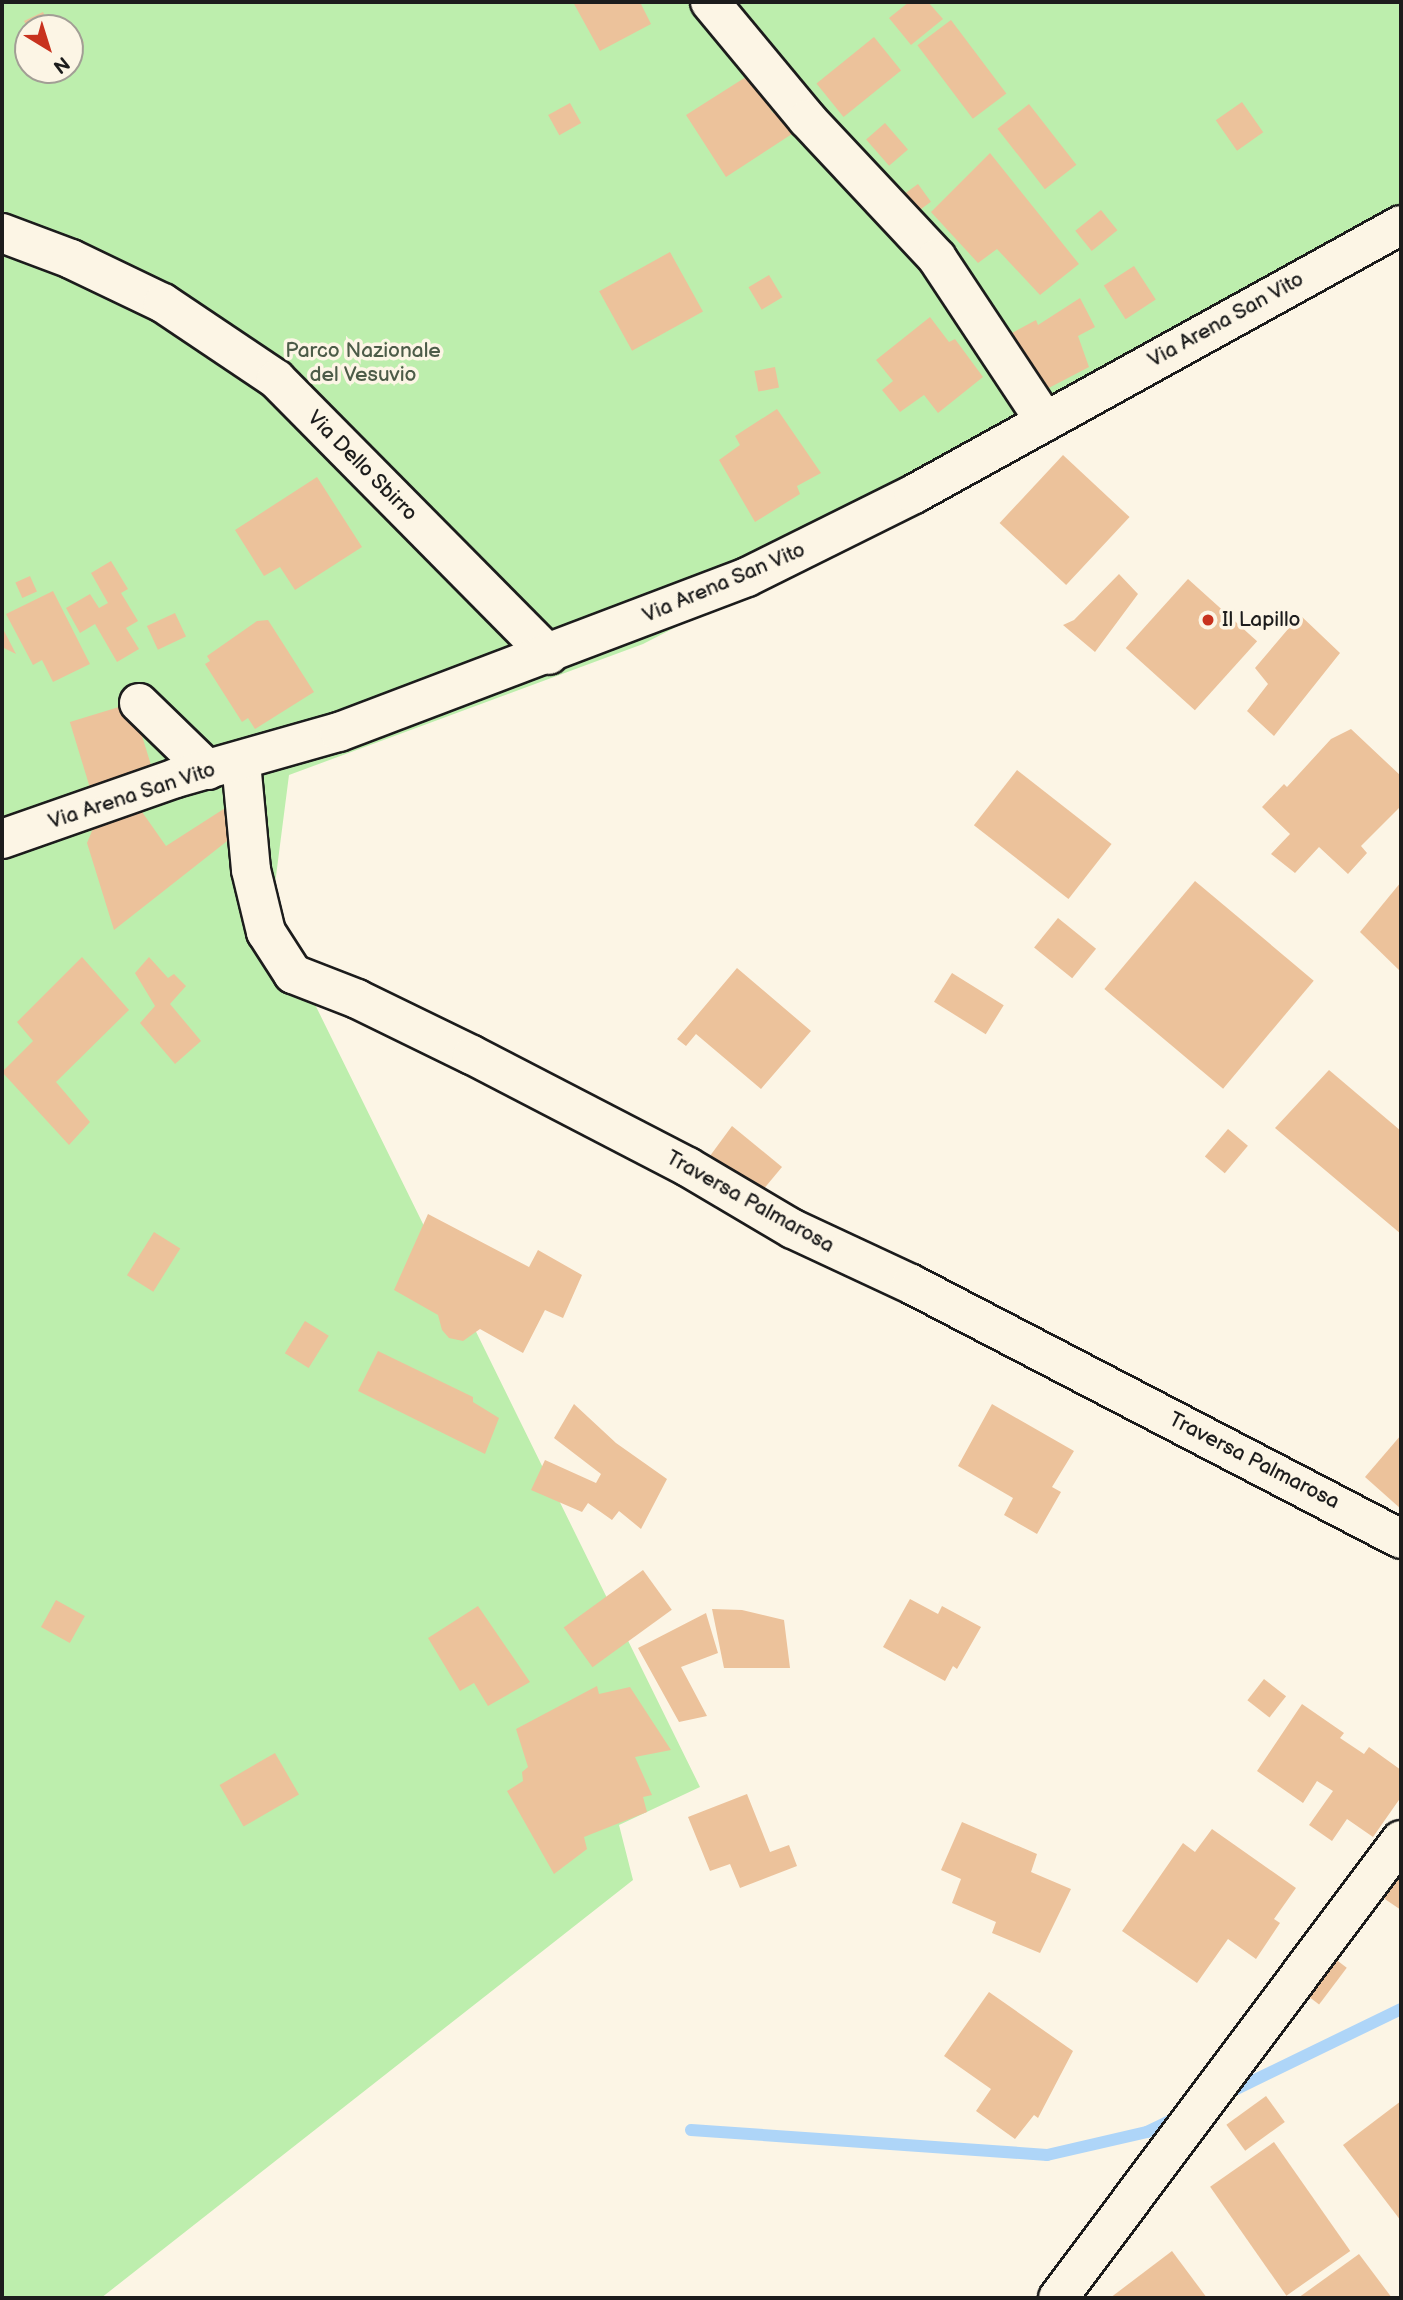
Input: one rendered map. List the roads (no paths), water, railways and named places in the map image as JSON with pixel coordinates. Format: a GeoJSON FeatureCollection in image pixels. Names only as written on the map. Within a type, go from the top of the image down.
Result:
{"type":"FeatureCollection","features":[{"type":"Feature","properties":{"kind":"street"},"geometry":{"type":"LineString","coordinates":[[710,2],[807,119],[937,258],[1045,421]]}},
{"type":"Feature","properties":{"kind":"street","name":"Via Arena San Vito"},"geometry":{"type":"LineString","coordinates":[[2,839],[339,732],[430,694],[550,655],[747,577],[869,517],[1401,225]]}},
{"type":"Feature","properties":{"kind":"street","name":"Via Dello Sbirro"},"geometry":{"type":"LineString","coordinates":[[2,233],[71,259],[163,303],[276,379],[550,655]]}},
{"type":"Feature","properties":{"kind":"street"},"geometry":{"type":"LineString","coordinates":[[139,703],[225,766]]}},
{"type":"Feature","properties":{"kind":"street","name":"Traversa Palmarosa"},"geometry":{"type":"LineString","coordinates":[[225,766],[265,932],[293,974],[357,999],[472,1055],[688,1167],[793,1229],[924,1290],[1401,1539]]}},
{"type":"Feature","properties":{"kind":"street"},"geometry":{"type":"LineString","coordinates":[[1058,2298],[1401,1840]]}},
{"type":"Feature","properties":{"kind":"waterway"},"geometry":{"type":"LineString","coordinates":[[1228,2093],[1401,2009]]}},
{"type":"Feature","properties":{"kind":"waterway"},"geometry":{"type":"LineString","coordinates":[[691,2130],[1047,2155],[1147,2132],[1180,2116]]}},
{"type":"Feature","properties":{"kind":"place","name":"Il Lapillo"},"geometry":{"type":"Point","coordinates":[1208,620]}},
{"type":"Feature","properties":{"kind":"park label","name":"Parco Nazionale del Vesuvio"},"geometry":{"type":"Point","coordinates":[363,363]}}]}
